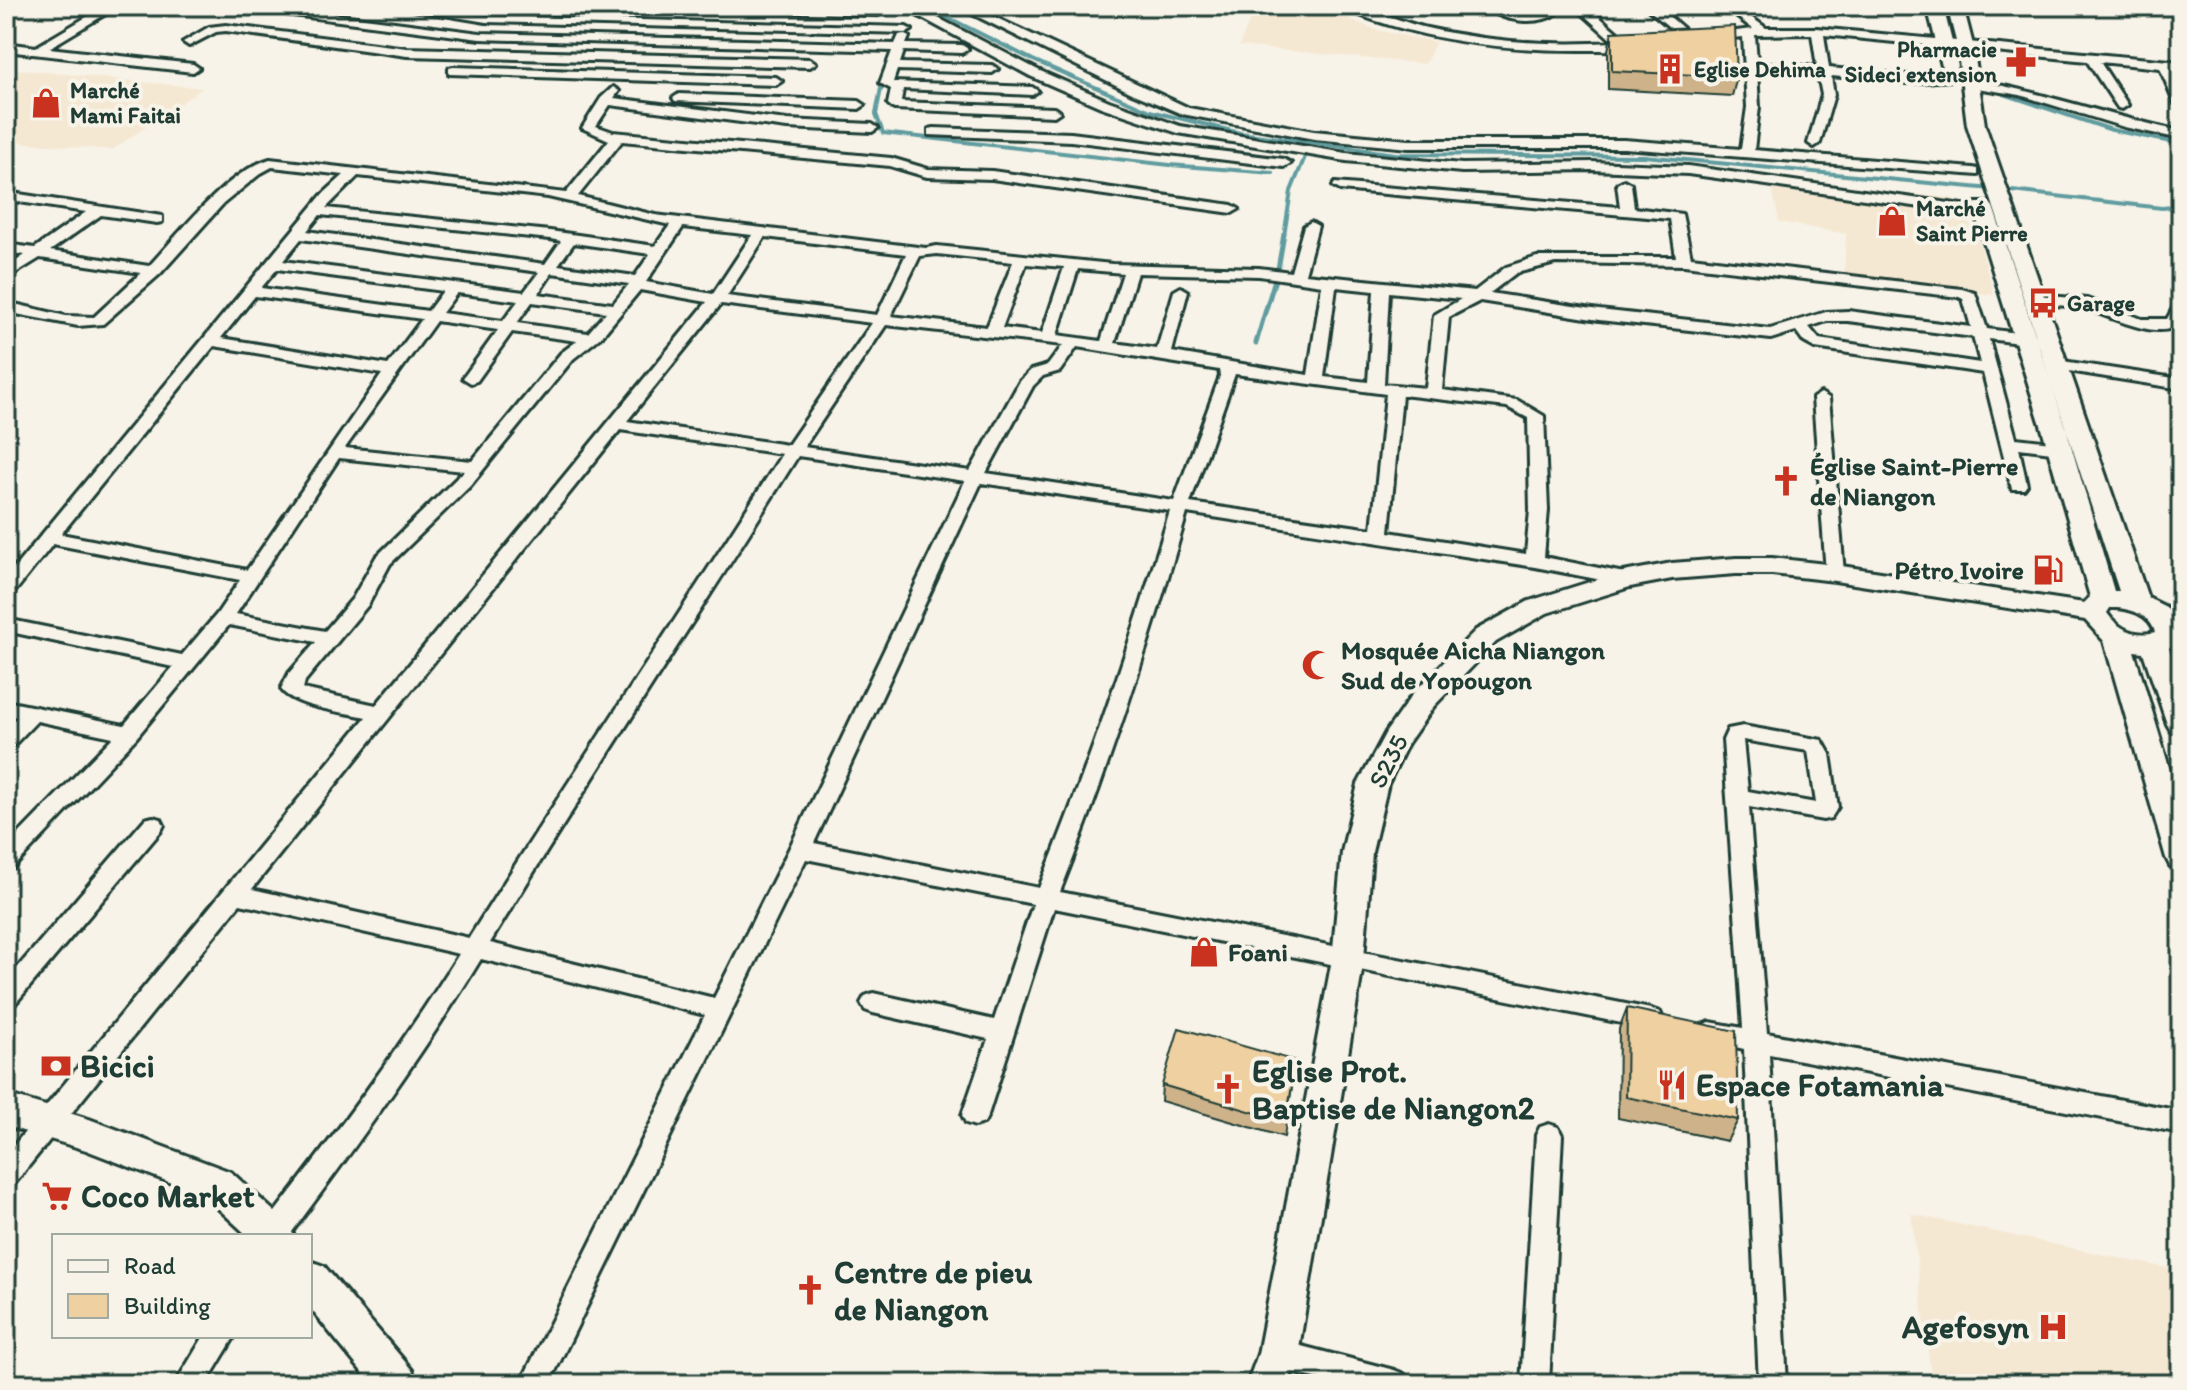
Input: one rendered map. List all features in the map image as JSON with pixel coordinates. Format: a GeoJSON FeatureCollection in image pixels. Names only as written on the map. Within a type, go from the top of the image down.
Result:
{"type":"FeatureCollection","features":[{"type":"Feature","properties":{"kind":"main road"},"geometry":{"type":"LineString","coordinates":[[1935,6],[1976,125],[1984,190],[2037,340],[2104,629],[2128,641],[2169,643]]}},
{"type":"Feature","properties":{"kind":"main road"},"geometry":{"type":"LineString","coordinates":[[1955,6],[1965,45],[1960,80]]}},
{"type":"Feature","properties":{"kind":"main road"},"geometry":{"type":"LineString","coordinates":[[1984,190],[2035,299],[2037,340],[2056,365],[2136,602],[2156,612],[2169,643],[2181,724]]}},
{"type":"Feature","properties":{"kind":"main road","name":"S235"},"geometry":{"type":"LineString","coordinates":[[1267,1384],[1278,1354],[1348,959],[1357,852],[1373,784],[1396,739],[1424,699],[1486,636],[1538,607],[1627,579],[1672,571],[1736,566],[1772,566],[1835,573],[2044,606],[2136,602]]}},
{"type":"Feature","properties":{"kind":"main road"},"geometry":{"type":"LineString","coordinates":[[2044,606],[2101,646],[2129,678]]}},
{"type":"Feature","properties":{"kind":"main road"},"geometry":{"type":"LineString","coordinates":[[2116,636],[2181,858]]}},
{"type":"Feature","properties":{"kind":"main road"},"geometry":{"type":"LineString","coordinates":[[6,1110],[48,1122],[218,1184],[274,1234]]}},
{"type":"Feature","properties":{"kind":"main road"},"geometry":{"type":"LineString","coordinates":[[312,1281],[398,1384]]}},
{"type":"Feature","properties":{"kind":"street"},"geometry":{"type":"LineString","coordinates":[[40,49],[113,6]]}},
{"type":"Feature","properties":{"kind":"street"},"geometry":{"type":"LineString","coordinates":[[245,6],[450,34],[962,49]]}},
{"type":"Feature","properties":{"kind":"street"},"geometry":{"type":"LineString","coordinates":[[396,6],[486,19],[906,30],[938,24]]}},
{"type":"Feature","properties":{"kind":"street"},"geometry":{"type":"LineString","coordinates":[[665,6],[626,77],[607,98],[588,128],[614,136],[891,162],[927,173],[992,175],[1232,209]]}},
{"type":"Feature","properties":{"kind":"street"},"geometry":{"type":"LineString","coordinates":[[677,6],[878,12]]}},
{"type":"Feature","properties":{"kind":"street"},"geometry":{"type":"LineString","coordinates":[[906,6],[1034,73],[1156,124],[1287,153]]}},
{"type":"Feature","properties":{"kind":"street"},"geometry":{"type":"LineString","coordinates":[[962,6],[1136,90],[1186,111],[1219,118],[1314,135],[1409,144],[1624,144],[1748,154],[1984,190]]}},
{"type":"Feature","properties":{"kind":"street"},"geometry":{"type":"LineString","coordinates":[[1349,6],[1399,25],[1450,36],[1523,44],[1651,43]]}},
{"type":"Feature","properties":{"kind":"street"},"geometry":{"type":"LineString","coordinates":[[1491,6],[1500,15],[1509,17],[1550,14],[1543,6]]}},
{"type":"Feature","properties":{"kind":"street"},"geometry":{"type":"LineString","coordinates":[[1580,6],[1625,45]]}},
{"type":"Feature","properties":{"kind":"street"},"geometry":{"type":"LineString","coordinates":[[1650,6],[1683,40],[1756,32],[1817,31],[2181,66]]}},
{"type":"Feature","properties":{"kind":"street"},"geometry":{"type":"LineString","coordinates":[[1729,6],[1756,32]]}},
{"type":"Feature","properties":{"kind":"street"},"geometry":{"type":"LineString","coordinates":[[189,42],[213,29],[226,28],[407,52],[810,63]]}},
{"type":"Feature","properties":{"kind":"street"},"geometry":{"type":"LineString","coordinates":[[906,30],[886,83],[1032,91]]}},
{"type":"Feature","properties":{"kind":"street"},"geometry":{"type":"LineString","coordinates":[[1814,143],[1828,95],[1817,31]]}},
{"type":"Feature","properties":{"kind":"street"},"geometry":{"type":"LineString","coordinates":[[1748,154],[1756,32]]}},
{"type":"Feature","properties":{"kind":"street"},"geometry":{"type":"LineString","coordinates":[[6,47],[193,68]]}},
{"type":"Feature","properties":{"kind":"street"},"geometry":{"type":"LineString","coordinates":[[2091,57],[2122,105]]}},
{"type":"Feature","properties":{"kind":"street"},"geometry":{"type":"LineString","coordinates":[[1752,65],[1907,79],[1960,80],[2022,92],[2129,124],[2181,135]]}},
{"type":"Feature","properties":{"kind":"street"},"geometry":{"type":"LineString","coordinates":[[2165,65],[2181,104]]}},
{"type":"Feature","properties":{"kind":"street"},"geometry":{"type":"LineString","coordinates":[[892,66],[992,69]]}},
{"type":"Feature","properties":{"kind":"street"},"geometry":{"type":"LineString","coordinates":[[453,71],[776,81]]}},
{"type":"Feature","properties":{"kind":"street"},"geometry":{"type":"LineString","coordinates":[[898,86],[894,104],[898,106],[1054,112]]}},
{"type":"Feature","properties":{"kind":"street"},"geometry":{"type":"LineString","coordinates":[[607,98],[859,105]]}},
{"type":"Feature","properties":{"kind":"street"},"geometry":{"type":"LineString","coordinates":[[607,98],[787,124],[872,128]]}},
{"type":"Feature","properties":{"kind":"street"},"geometry":{"type":"LineString","coordinates":[[934,132],[1071,137],[1315,153],[1462,168],[1592,166],[1688,170],[1984,190]]}},
{"type":"Feature","properties":{"kind":"street"},"geometry":{"type":"LineString","coordinates":[[569,198],[614,143],[617,138],[614,136]]}},
{"type":"Feature","properties":{"kind":"street"},"geometry":{"type":"LineString","coordinates":[[1279,181],[1287,153]]}},
{"type":"Feature","properties":{"kind":"street"},"geometry":{"type":"LineString","coordinates":[[6,307],[96,322],[155,271],[240,180],[258,166],[296,164],[481,184],[569,198],[679,222],[915,251],[937,250],[1131,269],[1283,276],[1478,296],[1599,315],[1744,332],[1771,334],[1826,317],[1848,316],[2037,340]]}},
{"type":"Feature","properties":{"kind":"street"},"geometry":{"type":"LineString","coordinates":[[6,590],[317,211],[355,172]]}},
{"type":"Feature","properties":{"kind":"street"},"geometry":{"type":"LineString","coordinates":[[1624,184],[1628,212]]}},
{"type":"Feature","properties":{"kind":"street"},"geometry":{"type":"LineString","coordinates":[[1340,186],[1668,214],[1677,217],[1684,261]]}},
{"type":"Feature","properties":{"kind":"street"},"geometry":{"type":"LineString","coordinates":[[6,196],[157,219]]}},
{"type":"Feature","properties":{"kind":"street"},"geometry":{"type":"LineString","coordinates":[[6,275],[99,210]]}},
{"type":"Feature","properties":{"kind":"street"},"geometry":{"type":"LineString","coordinates":[[317,211],[570,238],[659,251]]}},
{"type":"Feature","properties":{"kind":"street"},"geometry":{"type":"LineString","coordinates":[[382,714],[296,694],[291,689],[296,678],[361,601],[373,574],[388,554],[439,508],[567,356],[592,338],[637,283],[679,222]]}},
{"type":"Feature","properties":{"kind":"street"},"geometry":{"type":"LineString","coordinates":[[1283,276],[1311,226]]}},
{"type":"Feature","properties":{"kind":"street"},"geometry":{"type":"LineString","coordinates":[[6,1175],[617,425],[716,301],[761,232]]}},
{"type":"Feature","properties":{"kind":"street"},"geometry":{"type":"LineString","coordinates":[[298,234],[548,267],[716,301],[1072,343],[1316,381],[1511,403],[1536,416],[1539,510],[1535,561]]}},
{"type":"Feature","properties":{"kind":"street"},"geometry":{"type":"LineString","coordinates":[[471,378],[511,327],[570,238]]}},
{"type":"Feature","properties":{"kind":"street"},"geometry":{"type":"LineString","coordinates":[[6,248],[155,271]]}},
{"type":"Feature","properties":{"kind":"street"},"geometry":{"type":"LineString","coordinates":[[276,1234],[401,1064],[794,449],[882,320],[915,251]]}},
{"type":"Feature","properties":{"kind":"street"},"geometry":{"type":"LineString","coordinates":[[992,334],[1021,259]]}},
{"type":"Feature","properties":{"kind":"street"},"geometry":{"type":"LineString","coordinates":[[1434,393],[1439,322],[1447,311],[1478,296],[1511,270],[1537,261],[1684,261],[1967,294],[2018,485]]}},
{"type":"Feature","properties":{"kind":"street"},"geometry":{"type":"LineString","coordinates":[[1048,340],[1073,262]]}},
{"type":"Feature","properties":{"kind":"street"},"geometry":{"type":"LineString","coordinates":[[274,264],[616,309]]}},
{"type":"Feature","properties":{"kind":"street"},"geometry":{"type":"LineString","coordinates":[[1106,348],[1131,269]]}},
{"type":"Feature","properties":{"kind":"street"},"geometry":{"type":"LineString","coordinates":[[1316,381],[1319,341],[1330,282]]}},
{"type":"Feature","properties":{"kind":"street"},"geometry":{"type":"LineString","coordinates":[[6,861],[129,733],[224,618],[334,452],[454,286]]}},
{"type":"Feature","properties":{"kind":"street"},"geometry":{"type":"LineString","coordinates":[[1376,387],[1382,287]]}},
{"type":"Feature","properties":{"kind":"street"},"geometry":{"type":"LineString","coordinates":[[251,291],[592,338]]}},
{"type":"Feature","properties":{"kind":"street"},"geometry":{"type":"LineString","coordinates":[[1163,356],[1181,291]]}},
{"type":"Feature","properties":{"kind":"street"},"geometry":{"type":"LineString","coordinates":[[2035,299],[2087,304],[2140,324],[2177,325],[2181,306]]}},
{"type":"Feature","properties":{"kind":"street"},"geometry":{"type":"LineString","coordinates":[[1801,326],[1815,343],[1989,369]]}},
{"type":"Feature","properties":{"kind":"street"},"geometry":{"type":"LineString","coordinates":[[211,341],[393,371]]}},
{"type":"Feature","properties":{"kind":"street"},"geometry":{"type":"LineString","coordinates":[[534,1384],[800,849],[976,476],[1026,384],[1037,373],[1054,368],[1072,343]]}},
{"type":"Feature","properties":{"kind":"street"},"geometry":{"type":"LineString","coordinates":[[2056,365],[2181,384]]}},
{"type":"Feature","properties":{"kind":"street"},"geometry":{"type":"LineString","coordinates":[[975,1115],[1046,898],[1077,821],[1137,648],[1180,507],[1228,376],[1226,367]]}},
{"type":"Feature","properties":{"kind":"street"},"geometry":{"type":"LineString","coordinates":[[1380,536],[1395,389]]}},
{"type":"Feature","properties":{"kind":"street"},"geometry":{"type":"LineString","coordinates":[[1821,398],[1835,573]]}},
{"type":"Feature","properties":{"kind":"street"},"geometry":{"type":"LineString","coordinates":[[617,425],[1380,536],[1627,579]]}},
{"type":"Feature","properties":{"kind":"street"},"geometry":{"type":"LineString","coordinates":[[2009,442],[2060,448]]}},
{"type":"Feature","properties":{"kind":"street"},"geometry":{"type":"LineString","coordinates":[[334,452],[476,467]]}},
{"type":"Feature","properties":{"kind":"street"},"geometry":{"type":"LineString","coordinates":[[50,538],[249,576]]}},
{"type":"Feature","properties":{"kind":"street"},"geometry":{"type":"LineString","coordinates":[[224,618],[330,638]]}},
{"type":"Feature","properties":{"kind":"street"},"geometry":{"type":"LineString","coordinates":[[6,625],[188,663]]}},
{"type":"Feature","properties":{"kind":"street"},"geometry":{"type":"LineString","coordinates":[[6,708],[129,733]]}},
{"type":"Feature","properties":{"kind":"street"},"geometry":{"type":"LineString","coordinates":[[6,741],[33,713]]}},
{"type":"Feature","properties":{"kind":"street"},"geometry":{"type":"LineString","coordinates":[[1735,797],[1756,1042],[1773,1384]]}},
{"type":"Feature","properties":{"kind":"street"},"geometry":{"type":"LineString","coordinates":[[6,998],[153,825]]}},
{"type":"Feature","properties":{"kind":"street"},"geometry":{"type":"LineString","coordinates":[[800,849],[1756,1042],[2181,1122]]}},
{"type":"Feature","properties":{"kind":"street"},"geometry":{"type":"LineString","coordinates":[[235,894],[720,1009]]}},
{"type":"Feature","properties":{"kind":"street"},"geometry":{"type":"LineString","coordinates":[[873,1003],[1002,1032]]}},
{"type":"Feature","properties":{"kind":"street"},"geometry":{"type":"LineString","coordinates":[[1535,1384],[1549,1135]]}},
{"type":"Feature","properties":{"kind":"street"},"geometry":{"type":"LineString","coordinates":[[189,1384],[220,1338]]}},
{"type":"Feature","properties":{"kind":"street"},"geometry":{"type":"LineString","coordinates":[[1278,1354],[1394,1384]]}},
{"type":"Feature","properties":{"kind":"shaded area"},"geometry":{"type":"Polygon","coordinates":[[[1256,6],[1317,6],[1377,30],[1436,42],[1425,64],[1239,46],[1256,6]]]}},
{"type":"Feature","properties":{"kind":"shaded area"},"geometry":{"type":"Polygon","coordinates":[[[6,68],[203,88],[112,150],[25,143],[6,139],[6,68]]]}},
{"type":"Feature","properties":{"kind":"shaded area"},"geometry":{"type":"Polygon","coordinates":[[[1771,182],[1952,198],[1978,236],[1994,295],[1844,275],[1846,234],[1779,222],[1771,182]]]}},
{"type":"Feature","properties":{"kind":"shaded area","name":"Agefosyn"},"geometry":{"type":"Polygon","coordinates":[[[1911,1214],[2181,1271],[2181,1384],[1932,1384],[1911,1214]]]}},
{"type":"Feature","properties":{"kind":"building"},"geometry":{"type":"Polygon","coordinates":[[[1735,26],[1737,77],[1612,71],[1612,32],[1735,26]]]}},
{"type":"Feature","properties":{"kind":"building","name":"Espace Fotamania"},"geometry":{"type":"Polygon","coordinates":[[[1627,1008],[1736,1031],[1738,1120],[1626,1097],[1627,1008]]]}},
{"type":"Feature","properties":{"kind":"building","name":"Eglise Prot. Baptise de Niangon2"},"geometry":{"type":"Polygon","coordinates":[[[1179,1028],[1296,1061],[1286,1122],[1162,1085],[1179,1028]]]}},
{"type":"Feature","properties":{"kind":"waterway"},"geometry":{"type":"LineString","coordinates":[[925,6],[1033,60],[1150,111],[1240,133],[1395,154],[1644,156],[1992,189]]}},
{"type":"Feature","properties":{"kind":"waterway"},"geometry":{"type":"LineString","coordinates":[[883,78],[876,114],[883,133],[1170,165],[1273,173]]}},
{"type":"Feature","properties":{"kind":"waterway"},"geometry":{"type":"LineString","coordinates":[[2001,93],[2112,130],[2181,144]]}},
{"type":"Feature","properties":{"kind":"waterway"},"geometry":{"type":"LineString","coordinates":[[1284,236],[1291,191],[1309,147]]}},
{"type":"Feature","properties":{"kind":"waterway"},"geometry":{"type":"LineString","coordinates":[[2003,190],[2162,208],[2181,206]]}},
{"type":"Feature","properties":{"kind":"waterway"},"geometry":{"type":"LineString","coordinates":[[1256,343],[1278,269],[1284,234]]}},
{"type":"Feature","properties":{"kind":"place","name":"Pharmacie Sideci extension"},"geometry":{"type":"Point","coordinates":[2021,62]}},
{"type":"Feature","properties":{"kind":"place","name":"Eglise Dehima"},"geometry":{"type":"Point","coordinates":[1670,69]}},
{"type":"Feature","properties":{"kind":"place","name":"Marché Mami Faitai"},"geometry":{"type":"Point","coordinates":[46,103]}},
{"type":"Feature","properties":{"kind":"place","name":"Marché Saint Pierre"},"geometry":{"type":"Point","coordinates":[1892,221]}},
{"type":"Feature","properties":{"kind":"place","name":"Garage"},"geometry":{"type":"Point","coordinates":[2043,303]}},
{"type":"Feature","properties":{"kind":"place","name":"Église Saint-Pierre de Niangon"},"geometry":{"type":"Point","coordinates":[1786,481]}},
{"type":"Feature","properties":{"kind":"place","name":"Pétro Ivoire"},"geometry":{"type":"Point","coordinates":[2048,570]}},
{"type":"Feature","properties":{"kind":"place","name":"Mosquée Aicha Niangon Sud de Yopougon"},"geometry":{"type":"Point","coordinates":[1317,665]}},
{"type":"Feature","properties":{"kind":"place","name":"Foani"},"geometry":{"type":"Point","coordinates":[1204,952]}},
{"type":"Feature","properties":{"kind":"place","name":"Bicici"},"geometry":{"type":"Point","coordinates":[56,1066]}},
{"type":"Feature","properties":{"kind":"place","name":"Espace Fotamania"},"geometry":{"type":"Point","coordinates":[1672,1085]}},
{"type":"Feature","properties":{"kind":"place","name":"Eglise Prot. Baptise de Niangon2"},"geometry":{"type":"Point","coordinates":[1228,1089]}},
{"type":"Feature","properties":{"kind":"place","name":"Coco Market"},"geometry":{"type":"Point","coordinates":[57,1196]}},
{"type":"Feature","properties":{"kind":"place","name":"Centre de pieu de Niangon"},"geometry":{"type":"Point","coordinates":[810,1290]}},
{"type":"Feature","properties":{"kind":"place","name":"Agefosyn"},"geometry":{"type":"Point","coordinates":[2053,1327]}}]}
